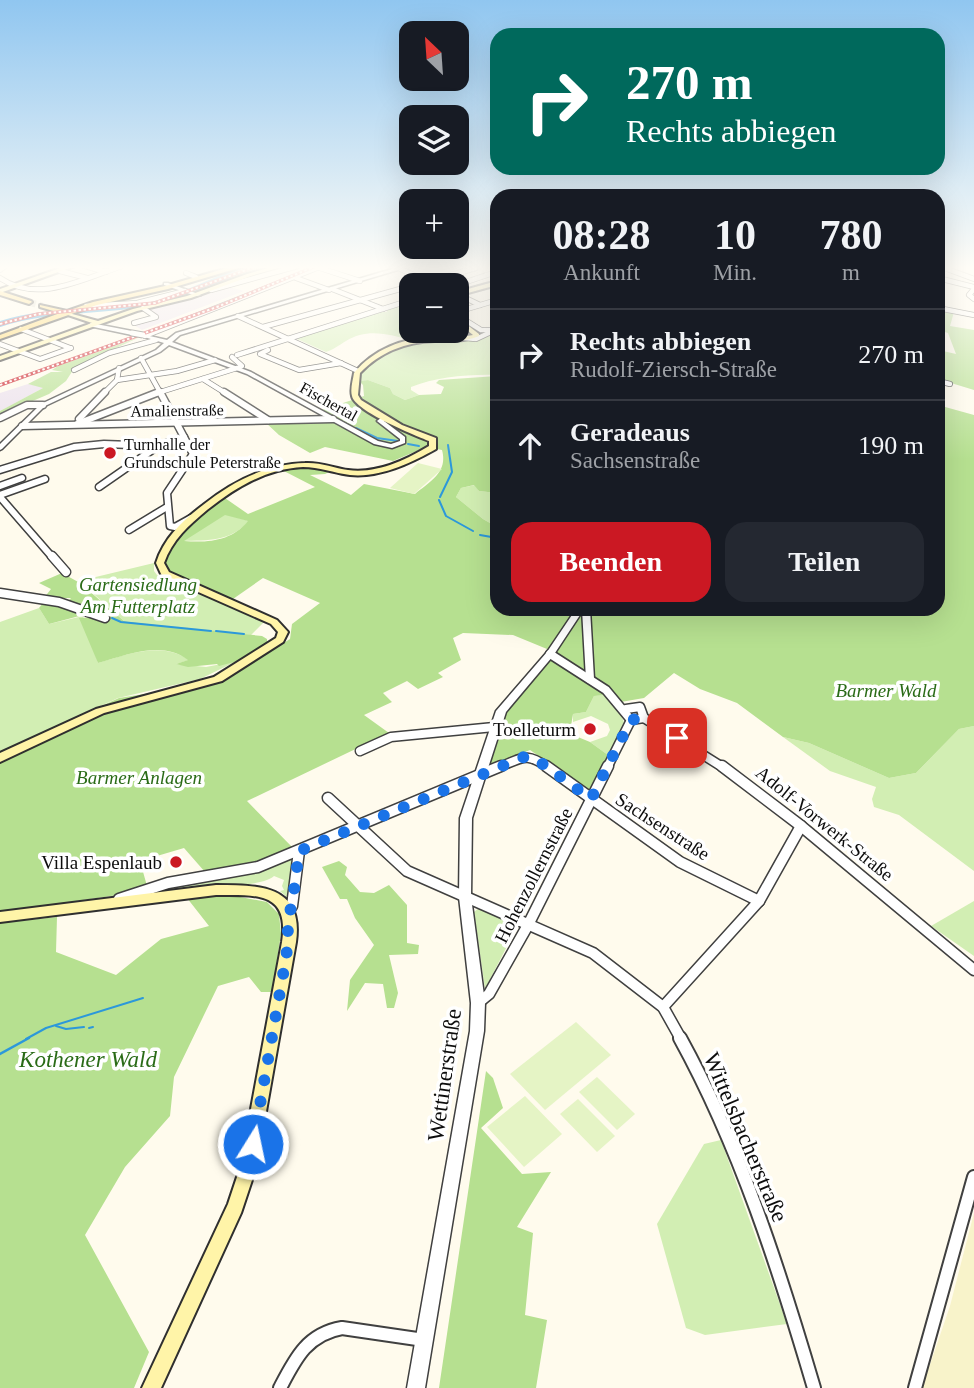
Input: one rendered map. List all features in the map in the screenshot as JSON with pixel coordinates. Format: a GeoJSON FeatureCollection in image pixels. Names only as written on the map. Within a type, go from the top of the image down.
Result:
{"type":"FeatureCollection","features":[{"type":"Feature","properties":{"kind":"main road"},"geometry":{"type":"LineString","coordinates":[[0,359],[72,331]]}},
{"type":"Feature","properties":{"kind":"main road"},"geometry":{"type":"LineString","coordinates":[[0,758],[100,711],[218,679],[280,639],[283,632],[274,622],[162,572],[160,563],[164,552],[191,518],[238,481],[257,474],[302,465],[354,473],[372,472],[433,447],[433,440],[384,418],[355,397],[358,371],[386,351],[408,343]]}},
{"type":"Feature","properties":{"kind":"main road"},"geometry":{"type":"LineString","coordinates":[[0,916],[198,891],[248,891],[274,898],[288,912],[290,928],[286,958],[248,1168],[235,1208],[151,1388]]}},
{"type":"Feature","properties":{"kind":"street"},"geometry":{"type":"LineString","coordinates":[[0,344],[40,359],[71,348],[26,331]]}},
{"type":"Feature","properties":{"kind":"street","name":"Fischertal"},"geometry":{"type":"LineString","coordinates":[[121,331],[168,343],[238,368],[380,445],[402,443],[403,439],[380,421],[384,418]]}},
{"type":"Feature","properties":{"kind":"street"},"geometry":{"type":"LineString","coordinates":[[74,370],[108,353],[167,331]]}},
{"type":"Feature","properties":{"kind":"street"},"geometry":{"type":"LineString","coordinates":[[150,338],[173,337],[193,331]]}},
{"type":"Feature","properties":{"kind":"street"},"geometry":{"type":"LineString","coordinates":[[271,331],[358,371]]}},
{"type":"Feature","properties":{"kind":"street"},"geometry":{"type":"LineString","coordinates":[[74,425],[238,368],[243,366],[230,359],[234,356],[315,331]]}},
{"type":"Feature","properties":{"kind":"street"},"geometry":{"type":"LineString","coordinates":[[469,338],[476,339],[490,333]]}},
{"type":"Feature","properties":{"kind":"street"},"geometry":{"type":"LineString","coordinates":[[162,349],[173,337]]}},
{"type":"Feature","properties":{"kind":"street"},"geometry":{"type":"LineString","coordinates":[[271,345],[260,354],[292,371],[315,370],[342,363]]}},
{"type":"Feature","properties":{"kind":"street"},"geometry":{"type":"LineString","coordinates":[[0,448],[43,405],[141,358],[162,349],[177,347]]}},
{"type":"Feature","properties":{"kind":"street"},"geometry":{"type":"LineString","coordinates":[[141,358],[193,454],[169,489],[167,508],[170,527],[191,518]]}},
{"type":"Feature","properties":{"kind":"street"},"geometry":{"type":"LineString","coordinates":[[117,380],[215,360]]}},
{"type":"Feature","properties":{"kind":"street"},"geometry":{"type":"LineString","coordinates":[[74,425],[117,380],[119,368]]}},
{"type":"Feature","properties":{"kind":"street"},"geometry":{"type":"LineString","coordinates":[[203,379],[268,420]]}},
{"type":"Feature","properties":{"kind":"street"},"geometry":{"type":"LineString","coordinates":[[945,383],[950,384]]}},
{"type":"Feature","properties":{"kind":"street"},"geometry":{"type":"LineString","coordinates":[[0,418],[27,405],[43,405]]}},
{"type":"Feature","properties":{"kind":"street"},"geometry":{"type":"LineString","coordinates":[[0,423],[11,413]]}},
{"type":"Feature","properties":{"kind":"street","name":"Amalienstraße"},"geometry":{"type":"LineString","coordinates":[[22,426],[333,419]]}},
{"type":"Feature","properties":{"kind":"street"},"geometry":{"type":"LineString","coordinates":[[99,487],[115,479],[158,446],[184,437]]}},
{"type":"Feature","properties":{"kind":"street"},"geometry":{"type":"LineString","coordinates":[[0,470],[74,447],[104,444],[158,446]]}},
{"type":"Feature","properties":{"kind":"street"},"geometry":{"type":"LineString","coordinates":[[0,486],[22,478]]}},
{"type":"Feature","properties":{"kind":"street"},"geometry":{"type":"LineString","coordinates":[[46,479],[1,499],[66,572]]}},
{"type":"Feature","properties":{"kind":"street"},"geometry":{"type":"LineString","coordinates":[[129,530],[167,508]]}},
{"type":"Feature","properties":{"kind":"street"},"geometry":{"type":"LineString","coordinates":[[0,593],[59,602],[105,618]]}},
{"type":"Feature","properties":{"kind":"street","name":"Wettinerstraße"},"geometry":{"type":"LineString","coordinates":[[416,1388],[477,1031],[478,1003],[465,897],[466,818],[501,711],[550,654],[575,616]]}},
{"type":"Feature","properties":{"kind":"street"},"geometry":{"type":"LineString","coordinates":[[586,616],[590,679]]}},
{"type":"Feature","properties":{"kind":"street"},"geometry":{"type":"LineString","coordinates":[[550,654],[590,679],[626,709],[631,720],[644,718]]}},
{"type":"Feature","properties":{"kind":"street","name":"Adolf-Vorwerk-Straße"},"geometry":{"type":"LineString","coordinates":[[626,709],[640,707],[644,718],[721,766],[801,826],[974,970]]}},
{"type":"Feature","properties":{"kind":"street","name":"Hohenzollernstraße"},"geometry":{"type":"LineString","coordinates":[[478,1003],[489,994],[528,925],[631,720]]}},
{"type":"Feature","properties":{"kind":"street"},"geometry":{"type":"LineString","coordinates":[[360,751],[391,737],[494,727]]}},
{"type":"Feature","properties":{"kind":"street","name":"Sachsenstraße"},"geometry":{"type":"LineString","coordinates":[[478,776],[524,757],[533,757],[680,862],[759,901]]}},
{"type":"Feature","properties":{"kind":"street"},"geometry":{"type":"LineString","coordinates":[[113,901],[168,883],[258,867],[478,776]]}},
{"type":"Feature","properties":{"kind":"street","name":"Wittelsbacherstraße"},"geometry":{"type":"LineString","coordinates":[[328,798],[407,871],[604,959],[663,1007],[701,1076],[723,1126],[792,1311],[814,1388]]}},
{"type":"Feature","properties":{"kind":"street"},"geometry":{"type":"LineString","coordinates":[[663,1007],[759,901],[801,826]]}},
{"type":"Feature","properties":{"kind":"street"},"geometry":{"type":"LineString","coordinates":[[288,912],[292,906],[299,851]]}},
{"type":"Feature","properties":{"kind":"street"},"geometry":{"type":"LineString","coordinates":[[915,1388],[974,1177]]}},
{"type":"Feature","properties":{"kind":"street"},"geometry":{"type":"LineString","coordinates":[[280,1388],[302,1348],[319,1333],[330,1329],[342,1328],[425,1340]]}},
{"type":"Feature","properties":{"kind":"shaded area"},"geometry":{"type":"Polygon","coordinates":[[[28,384],[45,387],[0,411],[0,393],[28,384]]]}},
{"type":"Feature","properties":{"kind":"shaded area"},"geometry":{"type":"Polygon","coordinates":[[[974,1213],[974,1388],[922,1388],[950,1306],[974,1213]]]}},
{"type":"Feature","properties":{"kind":"green space"},"geometry":{"type":"Polygon","coordinates":[[[318,331],[399,331],[399,337],[363,334],[326,352],[295,338],[318,331]]]}},
{"type":"Feature","properties":{"kind":"green space"},"geometry":{"type":"Polygon","coordinates":[[[469,331],[483,338],[490,335],[490,375],[431,381],[411,387],[411,390],[419,395],[405,400],[393,394],[390,388],[368,380],[359,381],[360,374],[390,350],[409,343],[469,343],[469,331]]]}},
{"type":"Feature","properties":{"kind":"green space"},"geometry":{"type":"Polygon","coordinates":[[[945,331],[974,331],[974,390],[945,381],[945,351],[956,354],[945,331]]]}},
{"type":"Feature","properties":{"kind":"green space"},"geometry":{"type":"Polygon","coordinates":[[[140,337],[75,367],[66,381],[49,394],[0,415],[0,411],[43,388],[28,384],[51,372],[63,372],[52,370],[58,366],[140,337]]]}},
{"type":"Feature","properties":{"kind":"green space","name":"Barmer Anlagen"},"geometry":{"type":"Polygon","coordinates":[[[490,376],[490,492],[479,491],[474,485],[461,488],[456,497],[490,523],[490,616],[945,616],[945,407],[974,415],[974,726],[959,729],[916,773],[889,778],[809,743],[783,737],[737,703],[700,689],[674,673],[644,698],[615,703],[606,695],[594,696],[586,712],[573,714],[573,735],[590,742],[608,755],[589,791],[530,750],[488,767],[507,708],[551,658],[547,649],[513,635],[463,633],[453,638],[461,660],[438,673],[443,677],[418,689],[407,681],[383,693],[392,702],[364,715],[389,733],[247,801],[293,848],[247,865],[205,872],[184,848],[140,861],[147,886],[125,894],[0,912],[0,752],[119,698],[221,682],[290,639],[292,624],[320,603],[263,578],[233,599],[183,581],[166,571],[166,560],[176,538],[184,529],[222,496],[248,514],[315,487],[280,469],[305,466],[331,471],[310,475],[351,495],[364,484],[415,494],[437,475],[443,464],[442,450],[426,447],[393,461],[325,447],[310,453],[279,435],[265,422],[338,420],[322,410],[364,396],[363,385],[359,381],[368,380],[390,388],[393,394],[405,400],[419,395],[441,394],[444,387],[436,383],[439,380],[490,376]],[[225,515],[184,541],[219,539],[242,528],[248,521],[225,515]]]}},
{"type":"Feature","properties":{"kind":"green space"},"geometry":{"type":"Polygon","coordinates":[[[418,463],[442,469],[414,494],[390,488],[418,463]]]}},
{"type":"Feature","properties":{"kind":"green space"},"geometry":{"type":"Polygon","coordinates":[[[475,485],[479,491],[490,492],[490,523],[456,497],[461,488],[475,485]]]}},
{"type":"Feature","properties":{"kind":"green space"},"geometry":{"type":"Polygon","coordinates":[[[225,514],[249,521],[227,536],[182,541],[225,514]]]}},
{"type":"Feature","properties":{"kind":"green space","name":"Gartensiedlung Am Futterplatz"},"geometry":{"type":"Polygon","coordinates":[[[154,563],[157,575],[264,622],[251,635],[124,621],[79,581],[154,563]]]}},
{"type":"Feature","properties":{"kind":"green space"},"geometry":{"type":"Polygon","coordinates":[[[62,573],[80,583],[124,621],[262,636],[267,639],[267,643],[238,661],[219,666],[188,667],[176,664],[188,660],[178,654],[156,650],[132,653],[98,663],[79,618],[101,617],[66,603],[71,598],[44,598],[51,589],[39,583],[62,573]]]}},
{"type":"Feature","properties":{"kind":"green space"},"geometry":{"type":"Polygon","coordinates":[[[43,603],[87,614],[49,624],[39,608],[43,603]]]}},
{"type":"Feature","properties":{"kind":"green space"},"geometry":{"type":"Polygon","coordinates":[[[39,608],[49,624],[83,616],[98,663],[133,653],[156,650],[179,654],[189,660],[176,664],[206,667],[237,661],[200,679],[118,698],[0,752],[0,622],[39,608]]]}},
{"type":"Feature","properties":{"kind":"green space"},"geometry":{"type":"Polygon","coordinates":[[[606,695],[615,703],[624,722],[608,755],[590,742],[607,736],[610,730],[608,724],[591,716],[573,722],[573,714],[586,712],[594,696],[606,695]]]}},
{"type":"Feature","properties":{"kind":"green space"},"geometry":{"type":"Polygon","coordinates":[[[974,726],[974,871],[899,815],[874,807],[872,799],[876,787],[830,771],[783,737],[809,743],[889,778],[916,773],[959,729],[974,726]]]}},
{"type":"Feature","properties":{"kind":"green space"},"geometry":{"type":"Polygon","coordinates":[[[292,859],[288,898],[280,891],[284,890],[284,880],[274,876],[256,883],[240,885],[205,889],[165,889],[273,866],[292,859]]]}},
{"type":"Feature","properties":{"kind":"green space"},"geometry":{"type":"Polygon","coordinates":[[[339,861],[347,867],[345,875],[360,892],[374,893],[389,885],[407,905],[407,943],[419,945],[418,954],[389,955],[398,993],[394,1008],[387,1008],[383,984],[365,983],[347,1011],[350,980],[374,945],[355,918],[347,899],[340,899],[322,867],[339,861]]]}},
{"type":"Feature","properties":{"kind":"green space","name":"Kothener Wald"},"geometry":{"type":"Polygon","coordinates":[[[230,895],[267,902],[279,914],[281,934],[272,992],[261,992],[249,977],[218,986],[174,1077],[170,1116],[125,1167],[85,1235],[149,1352],[134,1388],[0,1388],[0,923],[57,917],[56,952],[116,975],[161,939],[209,926],[187,898],[230,895]]]}},
{"type":"Feature","properties":{"kind":"green space"},"geometry":{"type":"Polygon","coordinates":[[[974,901],[974,956],[931,926],[974,901]]]}},
{"type":"Feature","properties":{"kind":"green space"},"geometry":{"type":"Polygon","coordinates":[[[479,908],[518,925],[485,989],[474,912],[479,908]]]}},
{"type":"Feature","properties":{"kind":"green space"},"geometry":{"type":"Polygon","coordinates":[[[576,1022],[611,1055],[545,1110],[510,1074],[576,1022]]]}},
{"type":"Feature","properties":{"kind":"green space"},"geometry":{"type":"Polygon","coordinates":[[[486,1071],[493,1078],[503,1108],[481,1128],[522,1174],[551,1172],[517,1227],[533,1233],[525,1315],[547,1320],[536,1388],[439,1388],[486,1071]]]}},
{"type":"Feature","properties":{"kind":"green space"},"geometry":{"type":"Polygon","coordinates":[[[597,1077],[635,1114],[617,1130],[579,1092],[597,1077]]]}},
{"type":"Feature","properties":{"kind":"green space"},"geometry":{"type":"Polygon","coordinates":[[[525,1096],[562,1134],[524,1167],[487,1127],[525,1096]]]}},
{"type":"Feature","properties":{"kind":"green space"},"geometry":{"type":"Polygon","coordinates":[[[578,1099],[615,1136],[597,1152],[560,1114],[578,1099]]]}},
{"type":"Feature","properties":{"kind":"green space"},"geometry":{"type":"Polygon","coordinates":[[[721,1140],[787,1324],[705,1335],[686,1328],[657,1224],[704,1144],[721,1140]]]}},
{"type":"Feature","properties":{"kind":"waterway"},"geometry":{"type":"LineString","coordinates":[[356,428],[377,438],[398,441]]}},
{"type":"Feature","properties":{"kind":"waterway"},"geometry":{"type":"LineString","coordinates":[[408,444],[419,446]]}},
{"type":"Feature","properties":{"kind":"waterway"},"geometry":{"type":"LineString","coordinates":[[440,497],[452,472],[448,445]]}},
{"type":"Feature","properties":{"kind":"waterway"},"geometry":{"type":"LineString","coordinates":[[439,500],[446,516],[473,531]]}},
{"type":"Feature","properties":{"kind":"waterway"},"geometry":{"type":"LineString","coordinates":[[480,535],[490,537]]}},
{"type":"Feature","properties":{"kind":"waterway"},"geometry":{"type":"LineString","coordinates":[[112,618],[121,622],[211,631]]}},
{"type":"Feature","properties":{"kind":"waterway"},"geometry":{"type":"LineString","coordinates":[[216,631],[244,634]]}},
{"type":"Feature","properties":{"kind":"waterway"},"geometry":{"type":"LineString","coordinates":[[26,1039],[46,1028],[143,998]]}},
{"type":"Feature","properties":{"kind":"waterway"},"geometry":{"type":"LineString","coordinates":[[56,1026],[66,1029],[84,1027]]}},
{"type":"Feature","properties":{"kind":"waterway"},"geometry":{"type":"LineString","coordinates":[[89,1028],[93,1027]]}},
{"type":"Feature","properties":{"kind":"waterway"},"geometry":{"type":"LineString","coordinates":[[0,1054],[29,1038]]}},
{"type":"Feature","properties":{"kind":"railway"},"geometry":{"type":"LineString","coordinates":[[0,385],[151,331]]}},
{"type":"Feature","properties":{"kind":"place","name":"Turnhalle der Grundschule Peterstraße"},"geometry":{"type":"Point","coordinates":[110,453]}},
{"type":"Feature","properties":{"kind":"place","name":"Toelleturm"},"geometry":{"type":"Point","coordinates":[590,729]}},
{"type":"Feature","properties":{"kind":"place","name":"Villa Espenlaub"},"geometry":{"type":"Point","coordinates":[176,862]}},
{"type":"Feature","properties":{"kind":"route"},"geometry":{"type":"LineString","coordinates":[[253,1144],[286,958],[290,928],[288,912],[292,906],[299,851],[524,757],[533,757],[591,799],[631,720],[644,718],[677,738]]}},
{"type":"Feature","properties":{"kind":"park label","name":"Barmer Wald"},"geometry":{"type":"Point","coordinates":[886,690]}}]}
